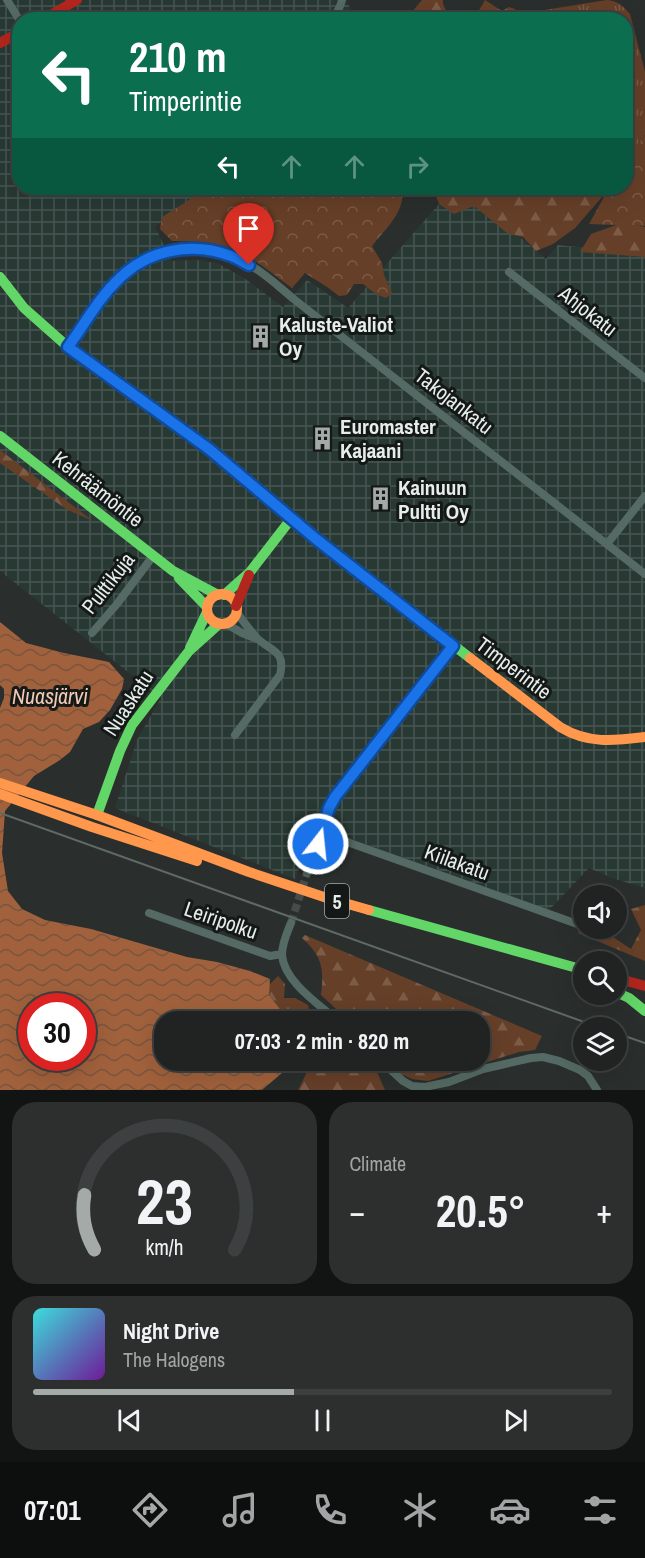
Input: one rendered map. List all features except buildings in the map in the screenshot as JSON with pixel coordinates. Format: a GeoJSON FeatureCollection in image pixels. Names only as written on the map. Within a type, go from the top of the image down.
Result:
{"type":"FeatureCollection","features":[{"type":"Feature","properties":{"kind":"main road"},"geometry":{"type":"LineString","coordinates":[[56,12],[77,0]]}},
{"type":"Feature","properties":{"kind":"main road"},"geometry":{"type":"LineString","coordinates":[[0,277],[24,309],[68,347],[209,449],[291,519],[250,572],[221,595],[211,599],[207,609],[212,620],[222,623],[232,619],[250,572]]}},
{"type":"Feature","properties":{"kind":"main road","name":"Kehräämöntie"},"geometry":{"type":"LineString","coordinates":[[0,436],[173,571],[221,595]]}},
{"type":"Feature","properties":{"kind":"main road","name":"Timperintie"},"geometry":{"type":"LineString","coordinates":[[291,519],[560,727],[576,736],[602,740],[645,737]]}},
{"type":"Feature","properties":{"kind":"main road","name":"Kehräämöntie"},"geometry":{"type":"LineString","coordinates":[[173,571],[207,609]]}},
{"type":"Feature","properties":{"kind":"main road"},"geometry":{"type":"LineString","coordinates":[[221,595],[232,598],[236,609]]}},
{"type":"Feature","properties":{"kind":"main road","name":"Nuaskatu"},"geometry":{"type":"LineString","coordinates":[[189,651],[207,609]]}},
{"type":"Feature","properties":{"kind":"main road","name":"Nuaskatu"},"geometry":{"type":"LineString","coordinates":[[97,815],[132,725],[189,651],[222,623]]}},
{"type":"Feature","properties":{"kind":"main road","name":"5"},"geometry":{"type":"LineString","coordinates":[[0,783],[92,827],[201,862],[249,872]]}},
{"type":"Feature","properties":{"kind":"main road","name":"5"},"geometry":{"type":"LineString","coordinates":[[0,794],[97,815],[249,872],[327,898],[573,967]]}},
{"type":"Feature","properties":{"kind":"main road"},"geometry":{"type":"LineString","coordinates":[[561,964],[573,970]]}},
{"type":"Feature","properties":{"kind":"main road"},"geometry":{"type":"LineString","coordinates":[[627,981],[645,986]]}},
{"type":"Feature","properties":{"kind":"main road"},"geometry":{"type":"LineString","coordinates":[[627,997],[645,1011]]}},
{"type":"Feature","properties":{"kind":"street","name":"Takojankatu"},"geometry":{"type":"LineString","coordinates":[[68,347],[92,311],[111,288],[141,261],[167,252],[190,249],[229,255],[249,265],[268,279],[645,574]]}},
{"type":"Feature","properties":{"kind":"street","name":"Ahjokatu"},"geometry":{"type":"LineString","coordinates":[[509,272],[645,378]]}},
{"type":"Feature","properties":{"kind":"street"},"geometry":{"type":"LineString","coordinates":[[606,544],[645,496]]}},
{"type":"Feature","properties":{"kind":"street","name":"Pulttikuja"},"geometry":{"type":"LineString","coordinates":[[92,633],[153,556]]}},
{"type":"Feature","properties":{"kind":"street"},"geometry":{"type":"LineString","coordinates":[[235,735],[280,675],[282,664],[279,655],[258,639],[236,609]]}},
{"type":"Feature","properties":{"kind":"street"},"geometry":{"type":"LineString","coordinates":[[222,623],[258,639]]}},
{"type":"Feature","properties":{"kind":"street"},"geometry":{"type":"LineString","coordinates":[[307,873],[329,808],[335,797],[453,646]]}},
{"type":"Feature","properties":{"kind":"street"},"geometry":{"type":"LineString","coordinates":[[92,827],[97,815]]}},
{"type":"Feature","properties":{"kind":"street","name":"Kiilakatu"},"geometry":{"type":"LineString","coordinates":[[322,831],[573,923]]}},
{"type":"Feature","properties":{"kind":"street","name":"Leiripolku"},"geometry":{"type":"LineString","coordinates":[[149,914],[270,956],[282,954]]}},
{"type":"Feature","properties":{"kind":"street"},"geometry":{"type":"LineString","coordinates":[[291,923],[283,943],[284,966],[301,989],[326,1011]]}},
{"type":"Feature","properties":{"kind":"street"},"geometry":{"type":"LineString","coordinates":[[392,1071],[412,1086],[450,1086],[483,1070],[543,1057],[580,1070],[588,1076],[597,1090]]}},
{"type":"Feature","properties":{"kind":"shaded area"},"geometry":{"type":"Polygon","coordinates":[[[0,0],[346,0],[352,12],[12,12],[12,195],[207,195],[155,226],[171,261],[196,260],[217,263],[244,278],[283,307],[307,280],[348,308],[447,195],[469,195],[546,259],[558,245],[645,254],[645,888],[589,868],[549,910],[316,826],[295,879],[115,808],[137,740],[161,698],[0,571],[0,0]]]}},
{"type":"Feature","properties":{"kind":"green space"},"geometry":{"type":"Polygon","coordinates":[[[422,0],[443,0],[447,12],[412,12],[422,0]]]}},
{"type":"Feature","properties":{"kind":"green space"},"geometry":{"type":"Polygon","coordinates":[[[485,0],[502,11],[509,7],[517,12],[478,12],[485,0]]]}},
{"type":"Feature","properties":{"kind":"green space"},"geometry":{"type":"Polygon","coordinates":[[[607,0],[620,4],[628,12],[532,12],[607,0]]]}},
{"type":"Feature","properties":{"kind":"green space"},"geometry":{"type":"Polygon","coordinates":[[[633,26],[645,72],[645,135],[633,150],[633,26]]]}},
{"type":"Feature","properties":{"kind":"green space"},"geometry":{"type":"Polygon","coordinates":[[[645,135],[645,226],[589,224],[605,195],[633,195],[633,150],[645,135]]]}},
{"type":"Feature","properties":{"kind":"green space"},"geometry":{"type":"Polygon","coordinates":[[[197,195],[402,195],[398,212],[372,246],[382,263],[384,275],[392,293],[386,298],[363,284],[354,284],[347,295],[339,296],[305,273],[292,288],[259,264],[233,249],[205,242],[172,241],[160,229],[162,217],[197,195]]]}},
{"type":"Feature","properties":{"kind":"green space"},"geometry":{"type":"Polygon","coordinates":[[[436,195],[602,195],[575,228],[553,244],[536,251],[523,237],[507,233],[474,206],[454,214],[439,204],[436,195]]]}},
{"type":"Feature","properties":{"kind":"green space"},"geometry":{"type":"Polygon","coordinates":[[[622,223],[645,227],[645,257],[580,252],[591,234],[622,223]]]}},
{"type":"Feature","properties":{"kind":"green space"},"geometry":{"type":"Polygon","coordinates":[[[0,450],[93,521],[66,509],[0,463],[0,450]]]}},
{"type":"Feature","properties":{"kind":"green space"},"geometry":{"type":"Polygon","coordinates":[[[645,905],[645,961],[627,953],[627,951],[621,951],[592,939],[616,939],[631,949],[641,930],[631,909],[645,905]]]}},
{"type":"Feature","properties":{"kind":"green space"},"geometry":{"type":"Polygon","coordinates":[[[305,935],[483,1011],[338,1011],[321,995],[322,971],[318,958],[302,938],[305,935]]]}},
{"type":"Feature","properties":{"kind":"green space"},"geometry":{"type":"Polygon","coordinates":[[[278,976],[285,984],[284,998],[295,998],[308,1005],[309,1011],[280,1009],[269,995],[269,985],[278,976]]]}},
{"type":"Feature","properties":{"kind":"green space"},"geometry":{"type":"Polygon","coordinates":[[[490,1014],[542,1036],[535,1050],[519,1052],[490,1061],[490,1014]]]}},
{"type":"Feature","properties":{"kind":"green space"},"geometry":{"type":"Polygon","coordinates":[[[308,1071],[376,1071],[385,1090],[298,1090],[308,1071]]]}},
{"type":"Feature","properties":{"kind":"green space"},"geometry":{"type":"Polygon","coordinates":[[[398,1071],[459,1071],[428,1081],[412,1079],[398,1071]]]}},
{"type":"Feature","properties":{"kind":"water","name":"Nuasjärvi"},"geometry":{"type":"Polygon","coordinates":[[[0,622],[26,643],[109,662],[124,679],[122,689],[110,710],[99,722],[83,729],[70,752],[34,776],[5,811],[2,853],[8,891],[22,909],[45,920],[91,929],[187,957],[217,962],[270,979],[269,995],[280,1009],[287,1011],[154,1011],[154,1071],[284,1071],[262,1090],[0,1090],[0,708],[4,698],[4,689],[0,685],[0,622]]]}},
{"type":"Feature","properties":{"kind":"tunnel"},"geometry":{"type":"LineString","coordinates":[[291,923],[307,873]]}},
{"type":"Feature","properties":{"kind":"railway"},"geometry":{"type":"LineString","coordinates":[[0,813],[573,1018]]}},
{"type":"Feature","properties":{"kind":"railway"},"geometry":{"type":"LineString","coordinates":[[627,1037],[645,1043]]}},
{"type":"Feature","properties":{"kind":"traffic: fast"},"geometry":{"type":"LineString","coordinates":[[0,277],[24,308],[68,347],[209,449],[316,539],[470,658]]}},
{"type":"Feature","properties":{"kind":"traffic: fast"},"geometry":{"type":"LineString","coordinates":[[0,436],[173,571],[218,595]]}},
{"type":"Feature","properties":{"kind":"traffic: fast"},"geometry":{"type":"LineString","coordinates":[[224,595],[250,572],[291,519]]}},
{"type":"Feature","properties":{"kind":"traffic: fast"},"geometry":{"type":"LineString","coordinates":[[179,578],[207,607]]}},
{"type":"Feature","properties":{"kind":"traffic: fast"},"geometry":{"type":"LineString","coordinates":[[190,648],[207,612]]}},
{"type":"Feature","properties":{"kind":"traffic: fast"},"geometry":{"type":"LineString","coordinates":[[97,815],[132,725],[189,651],[219,624]]}},
{"type":"Feature","properties":{"kind":"traffic: fast"},"geometry":{"type":"LineString","coordinates":[[369,910],[573,967]]}},
{"type":"Feature","properties":{"kind":"traffic: fast"},"geometry":{"type":"LineString","coordinates":[[627,997],[645,1011]]}},
{"type":"Feature","properties":{"kind":"traffic: slow"},"geometry":{"type":"LineString","coordinates":[[222,594],[232,599],[237,609],[232,619],[222,624],[212,619],[207,609],[212,599],[222,594]]}},
{"type":"Feature","properties":{"kind":"traffic: slow"},"geometry":{"type":"LineString","coordinates":[[470,658],[560,727],[570,732],[601,740],[645,737]]}},
{"type":"Feature","properties":{"kind":"traffic: slow"},"geometry":{"type":"LineString","coordinates":[[0,783],[97,815],[249,872],[369,910]]}},
{"type":"Feature","properties":{"kind":"traffic: slow"},"geometry":{"type":"LineString","coordinates":[[0,794],[197,861]]}},
{"type":"Feature","properties":{"kind":"traffic: jam"},"geometry":{"type":"LineString","coordinates":[[56,12],[77,0]]}},
{"type":"Feature","properties":{"kind":"traffic: jam"},"geometry":{"type":"LineString","coordinates":[[0,43],[12,36]]}},
{"type":"Feature","properties":{"kind":"traffic: jam"},"geometry":{"type":"LineString","coordinates":[[236,606],[249,575]]}},
{"type":"Feature","properties":{"kind":"traffic: jam"},"geometry":{"type":"LineString","coordinates":[[627,981],[645,986]]}},
{"type":"Feature","properties":{"kind":"place","name":"Kaluste-Valiot Oy"},"geometry":{"type":"Point","coordinates":[261,336]}},
{"type":"Feature","properties":{"kind":"place","name":"Euromaster Kajaani"},"geometry":{"type":"Point","coordinates":[322,438]}},
{"type":"Feature","properties":{"kind":"place","name":"Kainuun Pultti Oy"},"geometry":{"type":"Point","coordinates":[380,499]}},
{"type":"Feature","properties":{"kind":"route"},"geometry":{"type":"LineString","coordinates":[[249,265],[229,255],[190,249],[175,250],[141,261],[111,288],[92,311],[68,347],[209,449],[316,539],[453,646],[335,797],[329,808],[318,844]]}}]}
